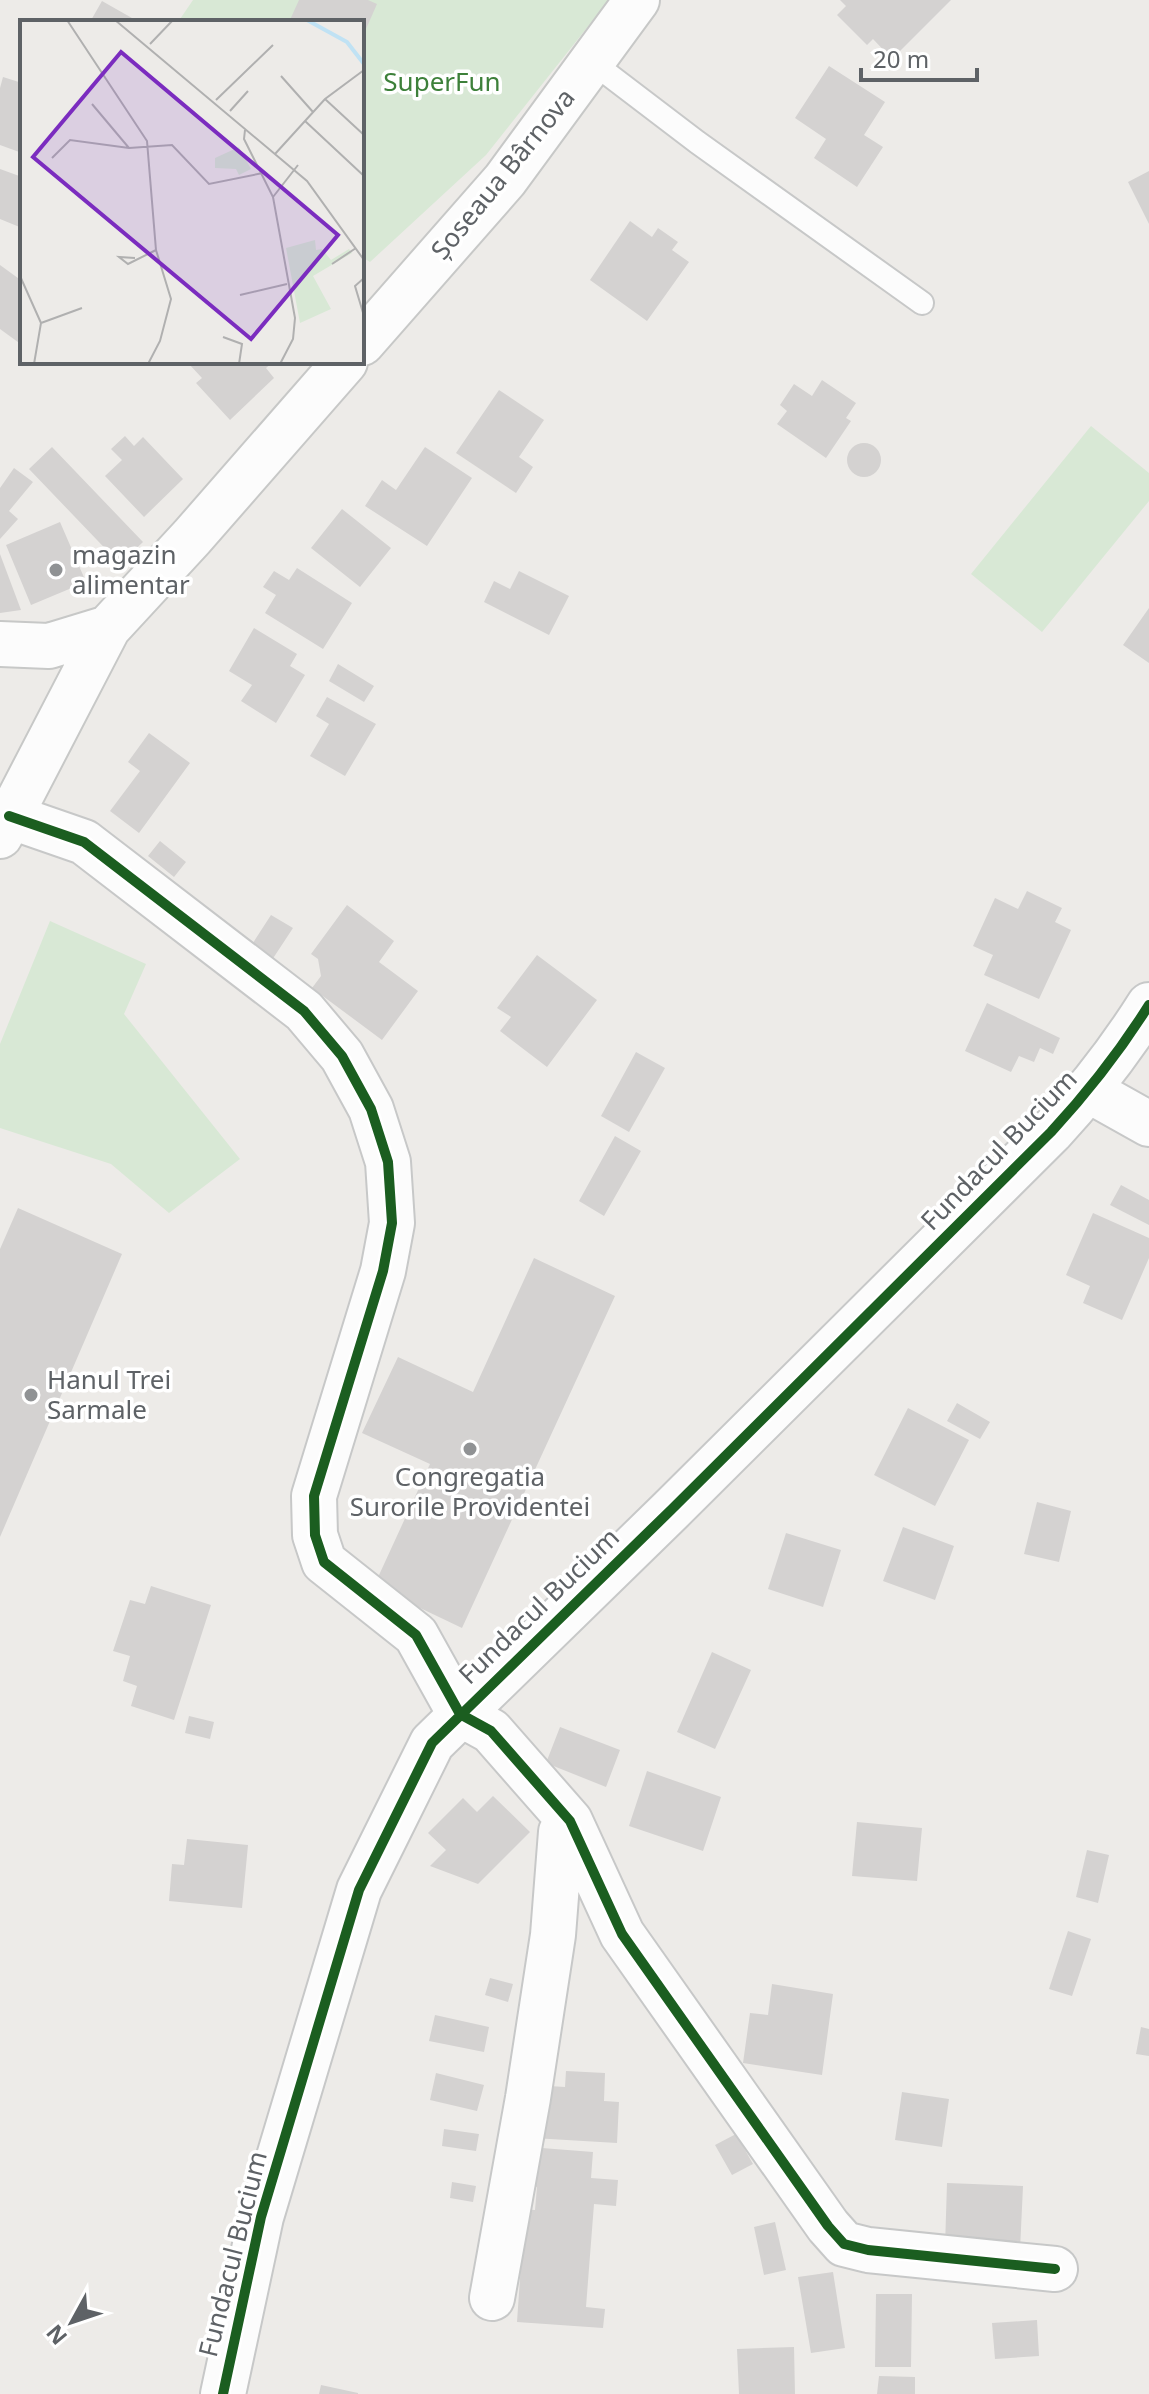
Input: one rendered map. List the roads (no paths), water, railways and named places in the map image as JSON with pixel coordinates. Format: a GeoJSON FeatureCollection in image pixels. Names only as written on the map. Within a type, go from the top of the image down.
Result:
{"type":"FeatureCollection","features":[{"type":"Feature","properties":{"kind":"street","name":"Șoseaua Bârnova"},"geometry":{"type":"LineString","coordinates":[[364,341],[505,180],[637,0]]}},
{"type":"Feature","properties":{"kind":"street"},"geometry":{"type":"LineString","coordinates":[[343,364],[108,628],[4,826],[84,842],[304,1011],[342,1056],[371,1109],[388,1162],[392,1223],[383,1271],[314,1496],[315,1535],[324,1562],[416,1635],[460,1714],[491,1731],[570,1821],[622,1934],[828,2226],[844,2244],[868,2250],[1055,2269]]}},
{"type":"Feature","properties":{"kind":"street"},"geometry":{"type":"LineString","coordinates":[[0,644],[49,646],[108,628]]}},
{"type":"Feature","properties":{"kind":"street","name":"Fundacul Bucium"},"geometry":{"type":"LineString","coordinates":[[223,2394],[261,2217],[359,1890],[391,1820],[432,1743],[671,1510],[1090,1091],[1149,1005]]}},
{"type":"Feature","properties":{"kind":"street"},"geometry":{"type":"LineString","coordinates":[[1090,1091],[1149,1124]]}},
{"type":"Feature","properties":{"kind":"street"},"geometry":{"type":"LineString","coordinates":[[492,2298],[553,1935],[561,1832],[570,1821]]}},
{"type":"Feature","properties":{"kind":"lane"},"geometry":{"type":"LineString","coordinates":[[592,62],[697,142],[922,303]]}},
{"type":"Feature","properties":{"kind":"place","name":"magazin alimentar"},"geometry":{"type":"Point","coordinates":[56,570]}},
{"type":"Feature","properties":{"kind":"place","name":"Hanul Trei Sarmale"},"geometry":{"type":"Point","coordinates":[31,1395]}},
{"type":"Feature","properties":{"kind":"place","name":"Congregatia Surorile Providentei"},"geometry":{"type":"Point","coordinates":[470,1449]}},
{"type":"Feature","properties":{"kind":"park label","name":"SuperFun"},"geometry":{"type":"Point","coordinates":[442,82]}}]}
